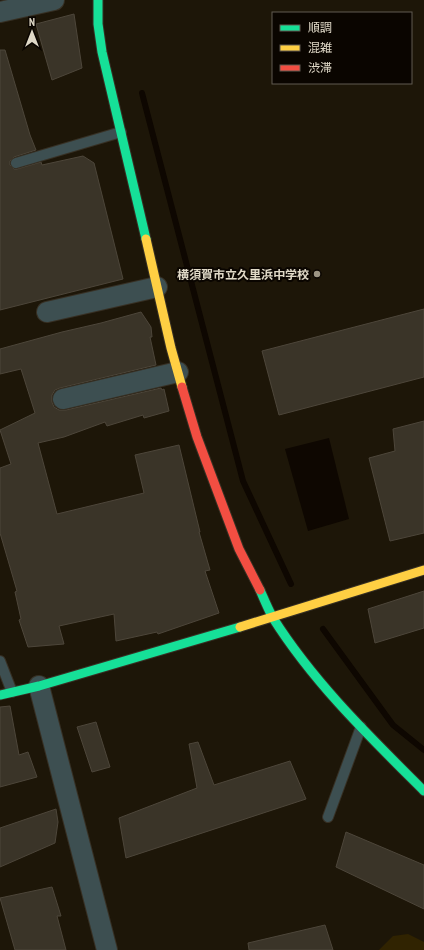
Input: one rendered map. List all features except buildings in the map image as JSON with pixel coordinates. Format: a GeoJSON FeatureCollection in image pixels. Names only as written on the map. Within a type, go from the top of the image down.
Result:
{"type":"FeatureCollection","features":[{"type":"Feature","properties":{"kind":"street"},"geometry":{"type":"LineString","coordinates":[[0,12],[54,0]]}},
{"type":"Feature","properties":{"kind":"street"},"geometry":{"type":"LineString","coordinates":[[98,0],[98,24],[102,52],[178,372],[197,436],[239,549],[273,618],[308,666],[361,727],[424,791]]}},
{"type":"Feature","properties":{"kind":"street"},"geometry":{"type":"LineString","coordinates":[[47,312],[157,286]]}},
{"type":"Feature","properties":{"kind":"street"},"geometry":{"type":"LineString","coordinates":[[62,399],[178,372]]}},
{"type":"Feature","properties":{"kind":"street"},"geometry":{"type":"LineString","coordinates":[[0,694],[39,686],[273,618],[424,570]]}},
{"type":"Feature","properties":{"kind":"street"},"geometry":{"type":"LineString","coordinates":[[39,686],[107,950]]}},
{"type":"Feature","properties":{"kind":"lane"},"geometry":{"type":"LineString","coordinates":[[16,162],[121,132]]}},
{"type":"Feature","properties":{"kind":"lane"},"geometry":{"type":"LineString","coordinates":[[0,661],[12,692]]}},
{"type":"Feature","properties":{"kind":"lane"},"geometry":{"type":"LineString","coordinates":[[328,817],[361,727]]}},
{"type":"Feature","properties":{"kind":"shaded area"},"geometry":{"type":"Polygon","coordinates":[[[329,438],[349,519],[308,531],[285,449],[329,438]]]}},
{"type":"Feature","properties":{"kind":"shaded area"},"geometry":{"type":"Polygon","coordinates":[[[408,934],[424,942],[424,950],[379,950],[393,936],[408,934]]]}},
{"type":"Feature","properties":{"kind":"waterway"},"geometry":{"type":"LineString","coordinates":[[142,93],[243,481],[291,584]]}},
{"type":"Feature","properties":{"kind":"waterway"},"geometry":{"type":"LineString","coordinates":[[323,629],[393,725],[424,750]]}},
{"type":"Feature","properties":{"kind":"traffic: fast"},"geometry":{"type":"LineString","coordinates":[[98,0],[98,24],[102,52],[146,239]]}},
{"type":"Feature","properties":{"kind":"traffic: fast"},"geometry":{"type":"LineString","coordinates":[[260,590],[273,618],[306,665],[344,709],[424,791]]}},
{"type":"Feature","properties":{"kind":"traffic: fast"},"geometry":{"type":"LineString","coordinates":[[0,695],[39,686],[240,627]]}},
{"type":"Feature","properties":{"kind":"traffic: slow"},"geometry":{"type":"LineString","coordinates":[[146,239],[171,348],[182,387]]}},
{"type":"Feature","properties":{"kind":"traffic: slow"},"geometry":{"type":"LineString","coordinates":[[240,627],[424,570]]}},
{"type":"Feature","properties":{"kind":"traffic: jam"},"geometry":{"type":"LineString","coordinates":[[182,387],[197,437],[239,549],[260,590]]}},
{"type":"Feature","properties":{"kind":"place","name":"横須賀市立久里浜中学校"},"geometry":{"type":"Point","coordinates":[317,274]}}]}
